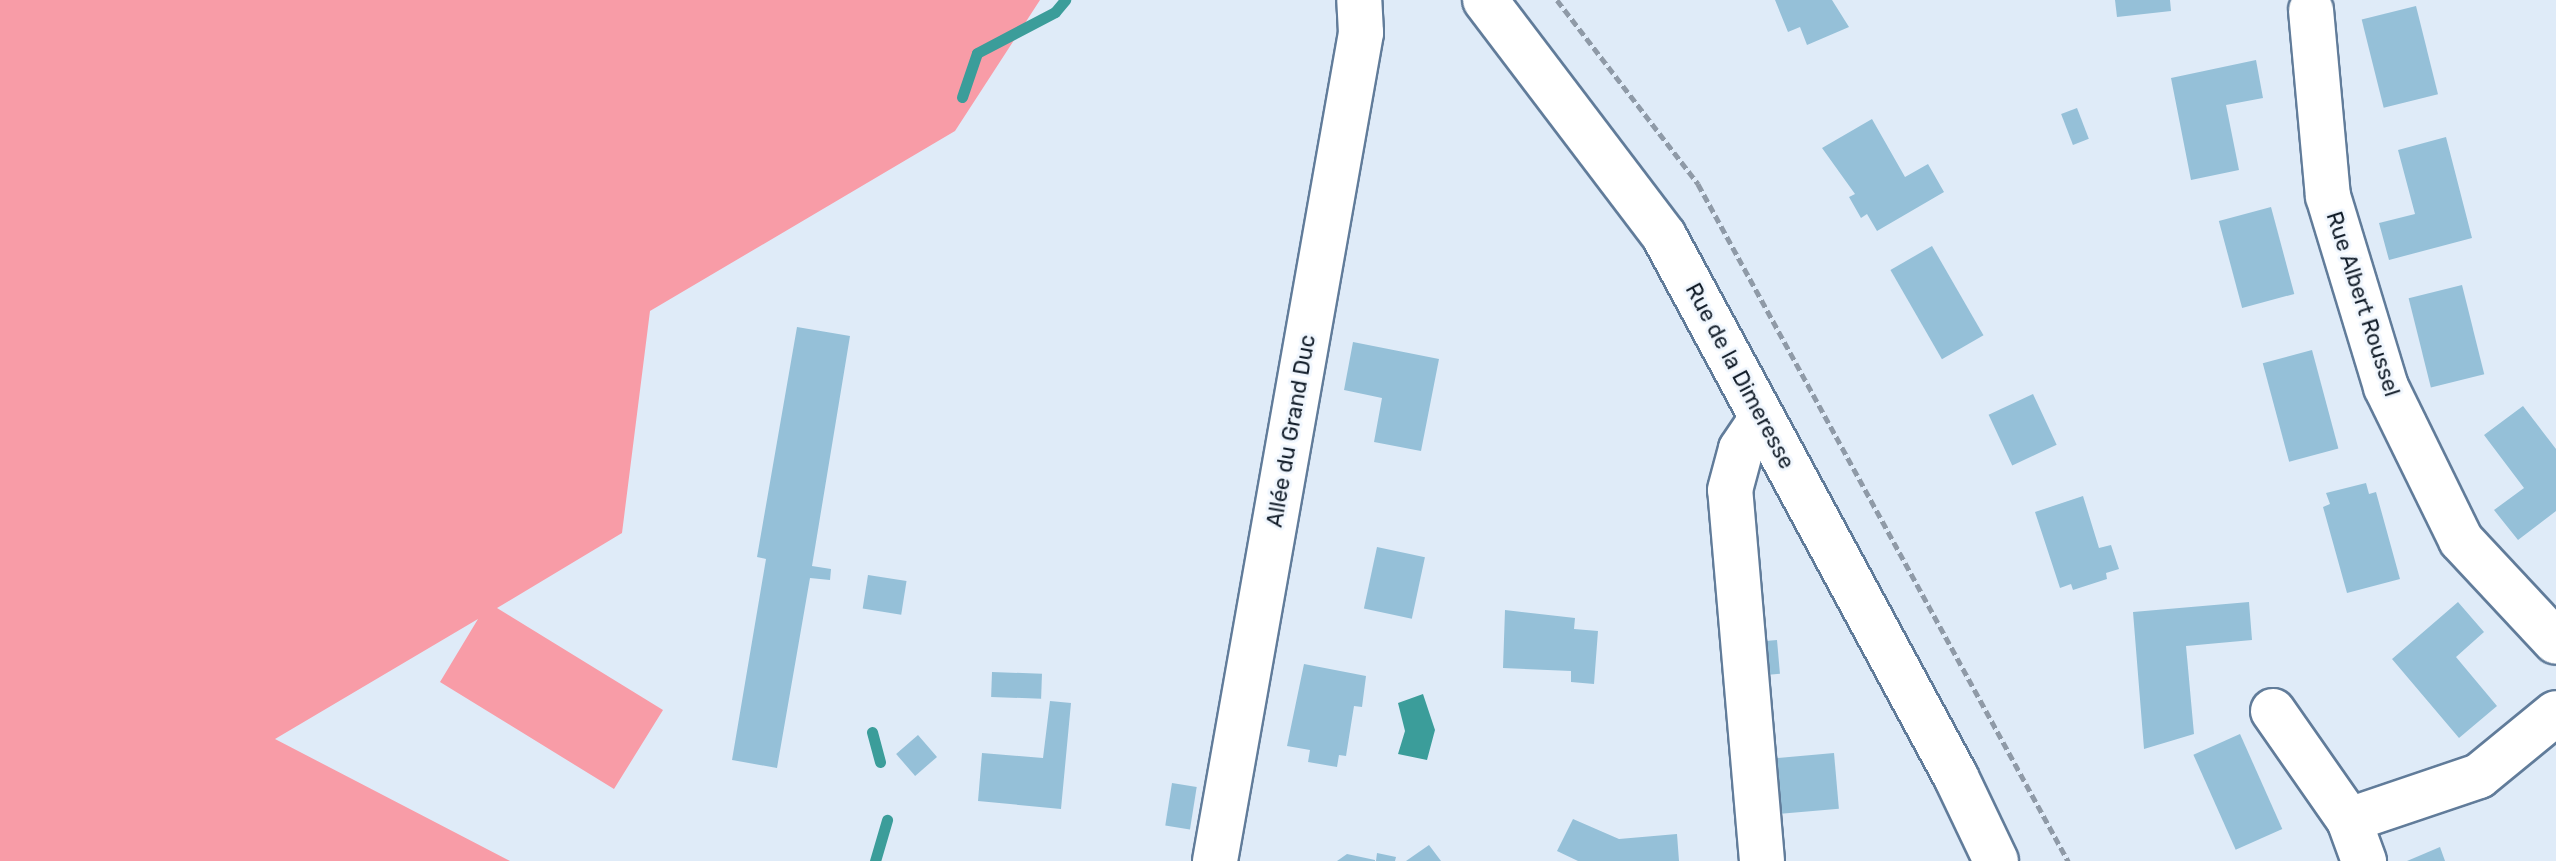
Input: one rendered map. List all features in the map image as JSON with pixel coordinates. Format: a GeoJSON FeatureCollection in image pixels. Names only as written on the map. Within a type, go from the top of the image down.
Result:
{"type":"FeatureCollection","features":[{"type":"Feature","properties":{"kind":"street","name":"Allée du Grand Duc"},"geometry":{"type":"LineString","coordinates":[[1215,861],[1361,33],[1359,0]]}},
{"type":"Feature","properties":{"kind":"street","name":"Rue de la Dimeresse"},"geometry":{"type":"LineString","coordinates":[[1485,0],[1664,236],[1956,777],[1996,861]]}},
{"type":"Feature","properties":{"kind":"street","name":"Rue Albert Roussel"},"geometry":{"type":"LineString","coordinates":[[2311,10],[2328,196],[2386,387],[2461,540],[2556,642]]}},
{"type":"Feature","properties":{"kind":"street"},"geometry":{"type":"LineString","coordinates":[[1762,418],[1741,449],[1730,490],[1762,861]]}},
{"type":"Feature","properties":{"kind":"street"},"geometry":{"type":"LineString","coordinates":[[2273,711],[2349,820],[2364,861]]}},
{"type":"Feature","properties":{"kind":"street"},"geometry":{"type":"LineString","coordinates":[[2349,820],[2479,776],[2556,713]]}},
{"type":"Feature","properties":{"kind":"street","name":"Rue de la Dimeresse"},"geometry":{"type":"LineString","coordinates":[[1956,777],[2013,861]]}},
{"type":"Feature","properties":{"kind":"path"},"geometry":{"type":"LineString","coordinates":[[1557,0],[1698,184],[2068,861]]}},
{"type":"Feature","properties":{"kind":"shaded area"},"geometry":{"type":"Polygon","coordinates":[[[0,0],[1040,0],[955,131],[650,311],[622,533],[497,608],[663,710],[614,789],[440,682],[478,619],[275,739],[510,861],[0,861],[0,0]]]}},
{"type":"Feature","properties":{"kind":"shaded area"},"geometry":{"type":"Polygon","coordinates":[[[1423,694],[1435,730],[1427,760],[1398,754],[1405,731],[1398,703],[1423,694]]]}},
{"type":"Feature","properties":{"kind":"building"},"geometry":{"type":"Polygon","coordinates":[[[1775,0],[1832,0],[1849,27],[1807,45],[1800,27],[1788,32],[1775,0]]]}},
{"type":"Feature","properties":{"kind":"building"},"geometry":{"type":"Polygon","coordinates":[[[2115,0],[2170,0],[2171,11],[2117,17],[2115,0]]]}},
{"type":"Feature","properties":{"kind":"building"},"geometry":{"type":"Polygon","coordinates":[[[2416,6],[2438,94],[2384,108],[2362,20],[2416,6]]]}},
{"type":"Feature","properties":{"kind":"building"},"geometry":{"type":"Polygon","coordinates":[[[2256,60],[2263,98],[2226,105],[2239,170],[2191,180],[2171,78],[2256,60]]]}},
{"type":"Feature","properties":{"kind":"building"},"geometry":{"type":"Polygon","coordinates":[[[2077,108],[2089,139],[2073,145],[2061,114],[2077,108]]]}},
{"type":"Feature","properties":{"kind":"building"},"geometry":{"type":"Polygon","coordinates":[[[1872,119],[1905,177],[1928,164],[1944,192],[1877,231],[1867,214],[1861,218],[1849,197],[1855,194],[1822,148],[1872,119]]]}},
{"type":"Feature","properties":{"kind":"building"},"geometry":{"type":"Polygon","coordinates":[[[2446,137],[2472,238],[2389,260],[2379,223],[2415,214],[2398,150],[2446,137]]]}},
{"type":"Feature","properties":{"kind":"building"},"geometry":{"type":"Polygon","coordinates":[[[2271,207],[2294,294],[2242,308],[2219,221],[2271,207]]]}},
{"type":"Feature","properties":{"kind":"building"},"geometry":{"type":"Polygon","coordinates":[[[1932,246],[1984,335],[1942,359],[1890,270],[1932,246]]]}},
{"type":"Feature","properties":{"kind":"building"},"geometry":{"type":"Polygon","coordinates":[[[2462,285],[2484,374],[2431,388],[2409,298],[2462,285]]]}},
{"type":"Feature","properties":{"kind":"building"},"geometry":{"type":"Polygon","coordinates":[[[797,327],[850,336],[812,566],[831,569],[830,580],[810,578],[777,768],[732,760],[766,559],[757,557],[797,327]]]}},
{"type":"Feature","properties":{"kind":"building"},"geometry":{"type":"Polygon","coordinates":[[[1353,342],[1439,359],[1421,451],[1374,442],[1382,398],[1344,390],[1353,342]]]}},
{"type":"Feature","properties":{"kind":"building"},"geometry":{"type":"Polygon","coordinates":[[[2312,350],[2338,449],[2289,462],[2263,363],[2312,350]]]}},
{"type":"Feature","properties":{"kind":"building"},"geometry":{"type":"Polygon","coordinates":[[[2033,394],[2057,445],[2012,465],[1989,415],[2033,394]]]}},
{"type":"Feature","properties":{"kind":"building"},"geometry":{"type":"Polygon","coordinates":[[[2523,406],[2556,449],[2556,511],[2518,540],[2494,510],[2524,488],[2484,435],[2523,406]]]}},
{"type":"Feature","properties":{"kind":"building"},"geometry":{"type":"Polygon","coordinates":[[[2366,483],[2369,494],[2376,492],[2400,579],[2347,593],[2323,507],[2330,504],[2326,493],[2366,483]]]}},
{"type":"Feature","properties":{"kind":"building"},"geometry":{"type":"Polygon","coordinates":[[[2083,496],[2099,548],[2111,545],[2119,569],[2106,573],[2107,579],[2073,590],[2071,584],[2060,588],[2035,512],[2083,496]]]}},
{"type":"Feature","properties":{"kind":"building"},"geometry":{"type":"Polygon","coordinates":[[[1377,547],[1425,557],[1412,619],[1364,609],[1377,547]]]}},
{"type":"Feature","properties":{"kind":"building"},"geometry":{"type":"Polygon","coordinates":[[[868,575],[907,581],[901,615],[863,609],[868,575]]]}},
{"type":"Feature","properties":{"kind":"building"},"geometry":{"type":"Polygon","coordinates":[[[2249,602],[2252,640],[2186,646],[2194,734],[2144,749],[2133,612],[2249,602]]]}},
{"type":"Feature","properties":{"kind":"building"},"geometry":{"type":"Polygon","coordinates":[[[2458,602],[2484,632],[2456,657],[2497,706],[2459,738],[2392,659],[2458,602]]]}},
{"type":"Feature","properties":{"kind":"building"},"geometry":{"type":"Polygon","coordinates":[[[1505,610],[1575,618],[1574,629],[1598,631],[1594,684],[1571,682],[1571,671],[1503,668],[1505,610]]]}},
{"type":"Feature","properties":{"kind":"building"},"geometry":{"type":"Polygon","coordinates":[[[1777,640],[1780,674],[1763,675],[1760,641],[1777,640]]]}},
{"type":"Feature","properties":{"kind":"building"},"geometry":{"type":"Polygon","coordinates":[[[1304,664],[1366,676],[1362,707],[1354,706],[1346,756],[1339,755],[1337,767],[1308,762],[1310,750],[1287,746],[1304,664]]]}},
{"type":"Feature","properties":{"kind":"building"},"geometry":{"type":"Polygon","coordinates":[[[992,672],[1042,674],[1041,699],[991,697],[992,672]]]}},
{"type":"Feature","properties":{"kind":"building"},"geometry":{"type":"Polygon","coordinates":[[[1050,701],[1071,703],[1061,809],[978,801],[982,753],[1043,758],[1050,701]]]}},
{"type":"Feature","properties":{"kind":"building"},"geometry":{"type":"Polygon","coordinates":[[[2240,734],[2282,829],[2236,850],[2193,755],[2240,734]]]}},
{"type":"Feature","properties":{"kind":"building"},"geometry":{"type":"Polygon","coordinates":[[[918,735],[937,757],[915,776],[896,754],[918,735]]]}},
{"type":"Feature","properties":{"kind":"building"},"geometry":{"type":"Polygon","coordinates":[[[1834,753],[1839,809],[1774,814],[1769,759],[1834,753]]]}},
{"type":"Feature","properties":{"kind":"building"},"geometry":{"type":"Polygon","coordinates":[[[1172,783],[1197,787],[1190,829],[1165,825],[1172,783]]]}},
{"type":"Feature","properties":{"kind":"building"},"geometry":{"type":"Polygon","coordinates":[[[1573,819],[1619,839],[1677,834],[1679,861],[1578,861],[1557,851],[1573,819]]]}},
{"type":"Feature","properties":{"kind":"building"},"geometry":{"type":"Polygon","coordinates":[[[1429,845],[1441,861],[1406,861],[1429,845]]]}},
{"type":"Feature","properties":{"kind":"building"},"geometry":{"type":"Polygon","coordinates":[[[2440,847],[2445,861],[2407,861],[2440,847]]]}},
{"type":"Feature","properties":{"kind":"building"},"geometry":{"type":"Polygon","coordinates":[[[1377,853],[1396,857],[1395,861],[1376,861],[1377,853]]]}},
{"type":"Feature","properties":{"kind":"building"},"geometry":{"type":"Polygon","coordinates":[[[1347,854],[1375,860],[1375,861],[1337,861],[1347,854]]]}},
{"type":"Feature","properties":{"kind":"waterway"},"geometry":{"type":"LineString","coordinates":[[962,97],[977,53],[1055,12],[1065,0]]}},
{"type":"Feature","properties":{"kind":"waterway"},"geometry":{"type":"LineString","coordinates":[[872,732],[880,762]]}},
{"type":"Feature","properties":{"kind":"waterway"},"geometry":{"type":"LineString","coordinates":[[875,861],[887,820]]}}]}
